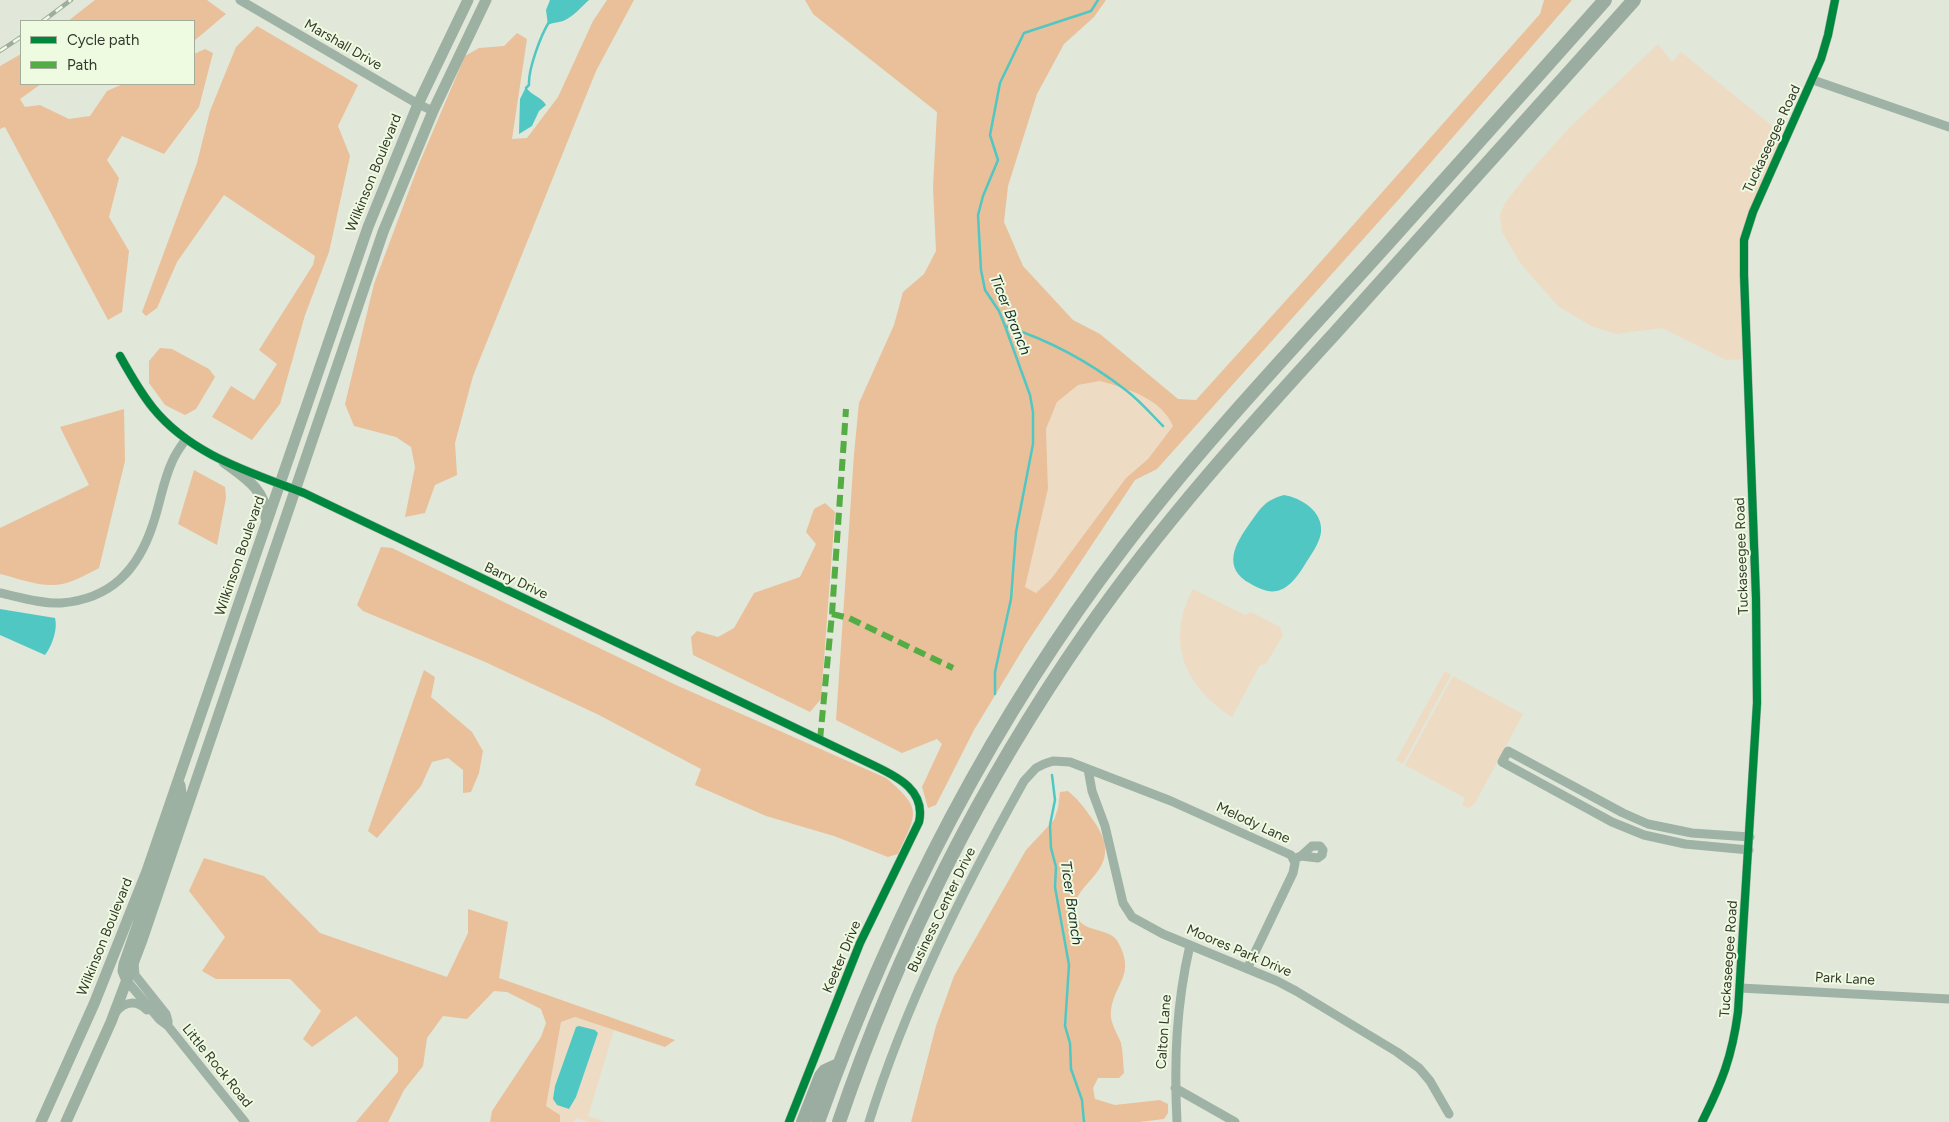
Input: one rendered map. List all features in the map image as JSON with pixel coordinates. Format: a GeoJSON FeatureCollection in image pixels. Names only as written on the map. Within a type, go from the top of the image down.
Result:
{"type":"FeatureCollection","features":[{"type":"Feature","properties":{"kind":"highway"},"geometry":{"type":"LineString","coordinates":[[818,1122],[838,1065],[890,940],[934,849],[969,783],[1043,661],[1116,558],[1208,442],[1605,0]]}},
{"type":"Feature","properties":{"kind":"highway"},"geometry":{"type":"LineString","coordinates":[[841,1118],[887,995],[938,884],[975,812],[1024,728],[1088,630],[1152,542],[1228,452],[1634,0]]}},
{"type":"Feature","properties":{"kind":"highway"},"geometry":{"type":"LineString","coordinates":[[803,1122],[820,1076],[825,1071],[838,1065]]}},
{"type":"Feature","properties":{"kind":"main road","name":"Wilkinson Boulevard"},"geometry":{"type":"LineString","coordinates":[[42,1122],[116,952],[178,782],[366,230],[418,104],[468,0]]}},
{"type":"Feature","properties":{"kind":"main road"},"geometry":{"type":"LineString","coordinates":[[66,1122],[113,1016],[134,962],[383,232],[433,111],[486,0]]}},
{"type":"Feature","properties":{"kind":"main road"},"geometry":{"type":"LineString","coordinates":[[224,462],[259,491],[266,510],[266,526]]}},
{"type":"Feature","properties":{"kind":"main road"},"geometry":{"type":"LineString","coordinates":[[127,981],[123,972],[124,964],[179,806],[181,794],[178,782]]}},
{"type":"Feature","properties":{"kind":"main road"},"geometry":{"type":"LineString","coordinates":[[35,1122],[41,1111],[50,1105]]}},
{"type":"Feature","properties":{"kind":"street","name":"Marshall Drive"},"geometry":{"type":"LineString","coordinates":[[240,0],[433,111]]}},
{"type":"Feature","properties":{"kind":"street","name":"Tuckaseegee Road"},"geometry":{"type":"LineString","coordinates":[[1702,1122],[1729,1063],[1734,1041],[1740,988],[1756,733],[1758,640],[1744,240],[1752,212],[1813,80],[1828,35],[1835,0]]}},
{"type":"Feature","properties":{"kind":"street"},"geometry":{"type":"LineString","coordinates":[[1813,80],[1949,127]]}},
{"type":"Feature","properties":{"kind":"street","name":"Barry Drive"},"geometry":{"type":"LineString","coordinates":[[120,356],[138,388],[154,409],[172,428],[214,458],[296,490],[876,766],[906,783],[915,794],[920,806]]}},
{"type":"Feature","properties":{"kind":"street"},"geometry":{"type":"LineString","coordinates":[[0,593],[59,603],[83,599],[106,591],[123,578],[135,564],[144,546],[172,460],[186,439]]}},
{"type":"Feature","properties":{"kind":"street"},"geometry":{"type":"LineString","coordinates":[[1749,850],[1695,845],[1644,835],[1612,822],[1502,762],[1508,751],[1623,813],[1648,824],[1692,833],[1750,837]]}},
{"type":"Feature","properties":{"kind":"street","name":"Business Center Drive"},"geometry":{"type":"LineString","coordinates":[[869,1122],[902,1031],[960,899],[1024,781],[1036,768],[1053,761],[1070,762],[1088,769]]}},
{"type":"Feature","properties":{"kind":"street","name":"Melody Lane"},"geometry":{"type":"LineString","coordinates":[[1088,769],[1228,826],[1298,858],[1293,873],[1247,969]]}},
{"type":"Feature","properties":{"kind":"street","name":"Moores Park Drive"},"geometry":{"type":"LineString","coordinates":[[1088,769],[1092,792],[1105,826],[1126,908],[1132,917],[1190,946],[1296,991],[1419,1068],[1430,1081],[1450,1114]]}},
{"type":"Feature","properties":{"kind":"street","name":"Keeter Drive"},"geometry":{"type":"LineString","coordinates":[[789,1122],[860,943],[919,822],[920,806]]}},
{"type":"Feature","properties":{"kind":"street","name":"Calton Lane"},"geometry":{"type":"LineString","coordinates":[[1177,1122],[1175,1088],[1177,1017],[1190,946]]}},
{"type":"Feature","properties":{"kind":"street","name":"Little Rock Road"},"geometry":{"type":"LineString","coordinates":[[134,962],[135,975],[166,1014],[168,1026]]}},
{"type":"Feature","properties":{"kind":"street","name":"Little Rock Road"},"geometry":{"type":"LineString","coordinates":[[127,981],[159,1019],[168,1026],[245,1122]]}},
{"type":"Feature","properties":{"kind":"street","name":"Park Lane"},"geometry":{"type":"LineString","coordinates":[[1740,988],[1949,999]]}},
{"type":"Feature","properties":{"kind":"street"},"geometry":{"type":"LineString","coordinates":[[113,1016],[120,1007],[134,1003],[141,1005],[159,1019]]}},
{"type":"Feature","properties":{"kind":"street"},"geometry":{"type":"LineString","coordinates":[[1175,1088],[1235,1122]]}},
{"type":"Feature","properties":{"kind":"shaded area"},"geometry":{"type":"Polygon","coordinates":[[[95,0],[207,0],[226,14],[195,40],[195,20],[69,20],[95,0]]]}},
{"type":"Feature","properties":{"kind":"shaded area"},"geometry":{"type":"Polygon","coordinates":[[[607,0],[634,0],[596,71],[473,376],[455,443],[457,475],[435,485],[425,513],[405,517],[415,467],[411,447],[396,437],[354,426],[345,404],[374,284],[419,164],[465,56],[479,48],[504,46],[517,33],[527,39],[512,139],[527,138],[558,97],[593,21],[607,0]]]}},
{"type":"Feature","properties":{"kind":"shaded area"},"geometry":{"type":"Polygon","coordinates":[[[805,0],[1106,0],[1094,17],[1064,44],[1037,94],[1008,186],[1004,222],[1023,266],[1073,320],[1100,334],[1178,399],[1196,400],[1540,14],[1544,0],[1572,0],[1400,198],[1157,469],[1135,480],[1026,644],[974,730],[936,805],[928,808],[922,787],[942,744],[937,739],[902,753],[836,720],[859,403],[894,325],[903,292],[924,274],[936,251],[933,187],[937,112],[813,14],[805,0]],[[1100,381],[1078,385],[1057,402],[1046,429],[1048,489],[1025,587],[1036,593],[1051,579],[1126,478],[1148,459],[1173,426],[1168,416],[1152,402],[1132,391],[1100,381]]]}},
{"type":"Feature","properties":{"kind":"shaded area"},"geometry":{"type":"Polygon","coordinates":[[[257,26],[358,85],[338,126],[350,156],[329,252],[305,315],[280,404],[252,440],[212,417],[231,386],[254,400],[277,364],[259,350],[313,265],[315,256],[224,195],[177,262],[157,308],[146,316],[142,312],[197,163],[210,111],[236,47],[257,26]]]}},
{"type":"Feature","properties":{"kind":"shaded area"},"geometry":{"type":"Polygon","coordinates":[[[1658,44],[1672,62],[1681,52],[1787,138],[1744,240],[1747,359],[1726,360],[1662,328],[1616,334],[1591,326],[1558,306],[1521,264],[1502,232],[1500,215],[1505,203],[1527,175],[1569,128],[1658,44]]]}},
{"type":"Feature","properties":{"kind":"shaded area"},"geometry":{"type":"Polygon","coordinates":[[[205,49],[213,53],[199,107],[164,154],[122,136],[107,160],[119,178],[109,217],[129,251],[122,312],[108,320],[5,127],[0,129],[0,66],[20,55],[20,85],[40,85],[20,99],[25,107],[40,105],[69,119],[90,116],[107,91],[121,85],[195,85],[195,54],[205,49]]]}},
{"type":"Feature","properties":{"kind":"shaded area"},"geometry":{"type":"Polygon","coordinates":[[[160,348],[172,349],[209,369],[215,377],[196,409],[185,415],[165,405],[149,383],[149,361],[160,348]]]}},
{"type":"Feature","properties":{"kind":"shaded area"},"geometry":{"type":"Polygon","coordinates":[[[1100,381],[1142,396],[1160,408],[1173,426],[1148,459],[1126,478],[1051,579],[1037,593],[1024,587],[1048,489],[1046,429],[1057,402],[1078,385],[1100,381]]]}},
{"type":"Feature","properties":{"kind":"shaded area"},"geometry":{"type":"Polygon","coordinates":[[[124,409],[125,461],[99,568],[72,581],[55,585],[34,583],[0,574],[0,528],[89,485],[60,427],[124,409]]]}},
{"type":"Feature","properties":{"kind":"shaded area"},"geometry":{"type":"Polygon","coordinates":[[[194,470],[225,487],[226,498],[217,545],[178,524],[194,470]]]}},
{"type":"Feature","properties":{"kind":"shaded area"},"geometry":{"type":"Polygon","coordinates":[[[825,503],[835,512],[821,699],[810,712],[693,655],[691,637],[697,631],[718,637],[734,628],[754,593],[800,577],[816,544],[806,532],[814,509],[825,503]]]}},
{"type":"Feature","properties":{"kind":"shaded area"},"geometry":{"type":"Polygon","coordinates":[[[381,547],[392,548],[676,685],[886,778],[906,797],[913,812],[909,829],[898,854],[888,857],[834,836],[766,816],[695,785],[701,769],[597,714],[483,661],[363,611],[357,605],[381,547]]]}},
{"type":"Feature","properties":{"kind":"shaded area"},"geometry":{"type":"Polygon","coordinates":[[[1193,589],[1245,615],[1251,612],[1280,627],[1283,635],[1266,664],[1260,665],[1232,717],[1215,705],[1202,691],[1191,677],[1184,661],[1180,644],[1181,627],[1185,608],[1193,589]]]}},
{"type":"Feature","properties":{"kind":"shaded area"},"geometry":{"type":"Polygon","coordinates":[[[424,670],[435,677],[431,697],[472,732],[483,751],[479,773],[471,792],[463,793],[463,770],[448,758],[432,762],[421,786],[377,838],[368,831],[424,670]]]}},
{"type":"Feature","properties":{"kind":"shaded area"},"geometry":{"type":"Polygon","coordinates":[[[1445,671],[1451,675],[1403,764],[1396,760],[1445,671]]]}},
{"type":"Feature","properties":{"kind":"shaded area"},"geometry":{"type":"Polygon","coordinates":[[[1453,676],[1523,714],[1475,803],[1469,808],[1462,805],[1465,798],[1405,765],[1453,676]]]}},
{"type":"Feature","properties":{"kind":"shaded area"},"geometry":{"type":"Polygon","coordinates":[[[1068,791],[1079,801],[1093,820],[1103,838],[1105,852],[1102,864],[1080,893],[1076,903],[1076,914],[1083,925],[1114,937],[1123,953],[1125,963],[1123,978],[1113,1000],[1111,1010],[1112,1023],[1121,1043],[1124,1073],[1119,1078],[1098,1078],[1093,1088],[1095,1099],[1115,1105],[1160,1100],[1168,1104],[1168,1113],[1164,1119],[1139,1122],[911,1122],[936,1026],[954,976],[1026,850],[1054,820],[1060,792],[1068,791]]]}},
{"type":"Feature","properties":{"kind":"shaded area"},"geometry":{"type":"Polygon","coordinates":[[[204,858],[264,876],[320,933],[447,977],[468,933],[468,909],[508,922],[499,978],[675,1040],[665,1047],[575,1017],[561,1022],[546,1106],[560,1115],[560,1122],[490,1122],[492,1111],[541,1037],[546,1023],[541,1009],[507,992],[494,991],[467,1019],[443,1016],[427,1038],[423,1066],[404,1090],[388,1122],[356,1122],[398,1072],[398,1058],[356,1016],[312,1047],[303,1039],[321,1011],[290,979],[216,979],[202,971],[225,937],[189,891],[204,858]]]}},
{"type":"Feature","properties":{"kind":"shaded area"},"geometry":{"type":"Polygon","coordinates":[[[575,1017],[614,1030],[588,1116],[606,1122],[589,1122],[576,1118],[574,1122],[560,1122],[560,1115],[546,1106],[561,1022],[575,1017]],[[576,1028],[555,1086],[553,1099],[557,1105],[569,1109],[576,1097],[598,1033],[576,1028]]]}},
{"type":"Feature","properties":{"kind":"water"},"geometry":{"type":"Polygon","coordinates":[[[550,0],[589,0],[567,19],[548,25],[546,10],[550,0]]]}},
{"type":"Feature","properties":{"kind":"water"},"geometry":{"type":"Polygon","coordinates":[[[526,87],[546,105],[539,111],[532,126],[519,134],[520,99],[526,87]]]}},
{"type":"Feature","properties":{"kind":"water"},"geometry":{"type":"Polygon","coordinates":[[[1284,495],[1304,502],[1315,512],[1321,525],[1321,532],[1319,541],[1294,580],[1284,588],[1269,591],[1258,588],[1242,578],[1236,571],[1234,555],[1240,539],[1261,509],[1272,499],[1284,495]]]}},
{"type":"Feature","properties":{"kind":"water"},"geometry":{"type":"Polygon","coordinates":[[[0,609],[55,618],[54,637],[45,655],[0,635],[0,609]]]}},
{"type":"Feature","properties":{"kind":"water"},"geometry":{"type":"Polygon","coordinates":[[[576,1027],[595,1030],[598,1033],[576,1097],[569,1109],[557,1105],[553,1099],[555,1086],[576,1027]]]}},
{"type":"Feature","properties":{"kind":"waterway","name":"Ticer Branch"},"geometry":{"type":"LineString","coordinates":[[995,694],[995,672],[1011,599],[1016,532],[1033,444],[1033,412],[1030,395],[1005,326],[999,311],[985,290],[981,270],[978,215],[983,196],[998,160],[990,135],[1000,83],[1024,33],[1091,11],[1098,0]]}},
{"type":"Feature","properties":{"kind":"waterway"},"geometry":{"type":"LineString","coordinates":[[526,88],[529,85],[536,52],[549,22]]}},
{"type":"Feature","properties":{"kind":"waterway"},"geometry":{"type":"LineString","coordinates":[[1005,326],[1053,345],[1099,371],[1132,395],[1163,426]]}},
{"type":"Feature","properties":{"kind":"waterway","name":"Ticer Branch"},"geometry":{"type":"LineString","coordinates":[[1052,775],[1055,800],[1050,825],[1051,848],[1056,867],[1055,887],[1069,965],[1065,1026],[1070,1043],[1071,1069],[1082,1100],[1084,1122]]}},
{"type":"Feature","properties":{"kind":"railway"},"geometry":{"type":"LineString","coordinates":[[44,20],[71,0]]}},
{"type":"Feature","properties":{"kind":"railway"},"geometry":{"type":"LineString","coordinates":[[0,51],[20,38]]}},
{"type":"Feature","properties":{"kind":"marked path"},"geometry":{"type":"LineString","coordinates":[[820,740],[832,614],[846,409]]}},
{"type":"Feature","properties":{"kind":"marked path"},"geometry":{"type":"LineString","coordinates":[[832,614],[849,618],[953,668]]}},
{"type":"Feature","properties":{"kind":"cycle path"},"geometry":{"type":"LineString","coordinates":[[1702,1122],[1725,1069],[1733,1043],[1738,1012],[1757,703],[1756,598],[1744,240],[1753,212],[1821,59],[1835,0]]}},
{"type":"Feature","properties":{"kind":"cycle path"},"geometry":{"type":"LineString","coordinates":[[120,356],[139,389],[153,408],[168,424],[203,450],[243,469],[304,493],[875,766],[893,775],[908,786],[918,802],[920,811],[919,822],[860,943],[789,1122]]}}]}
